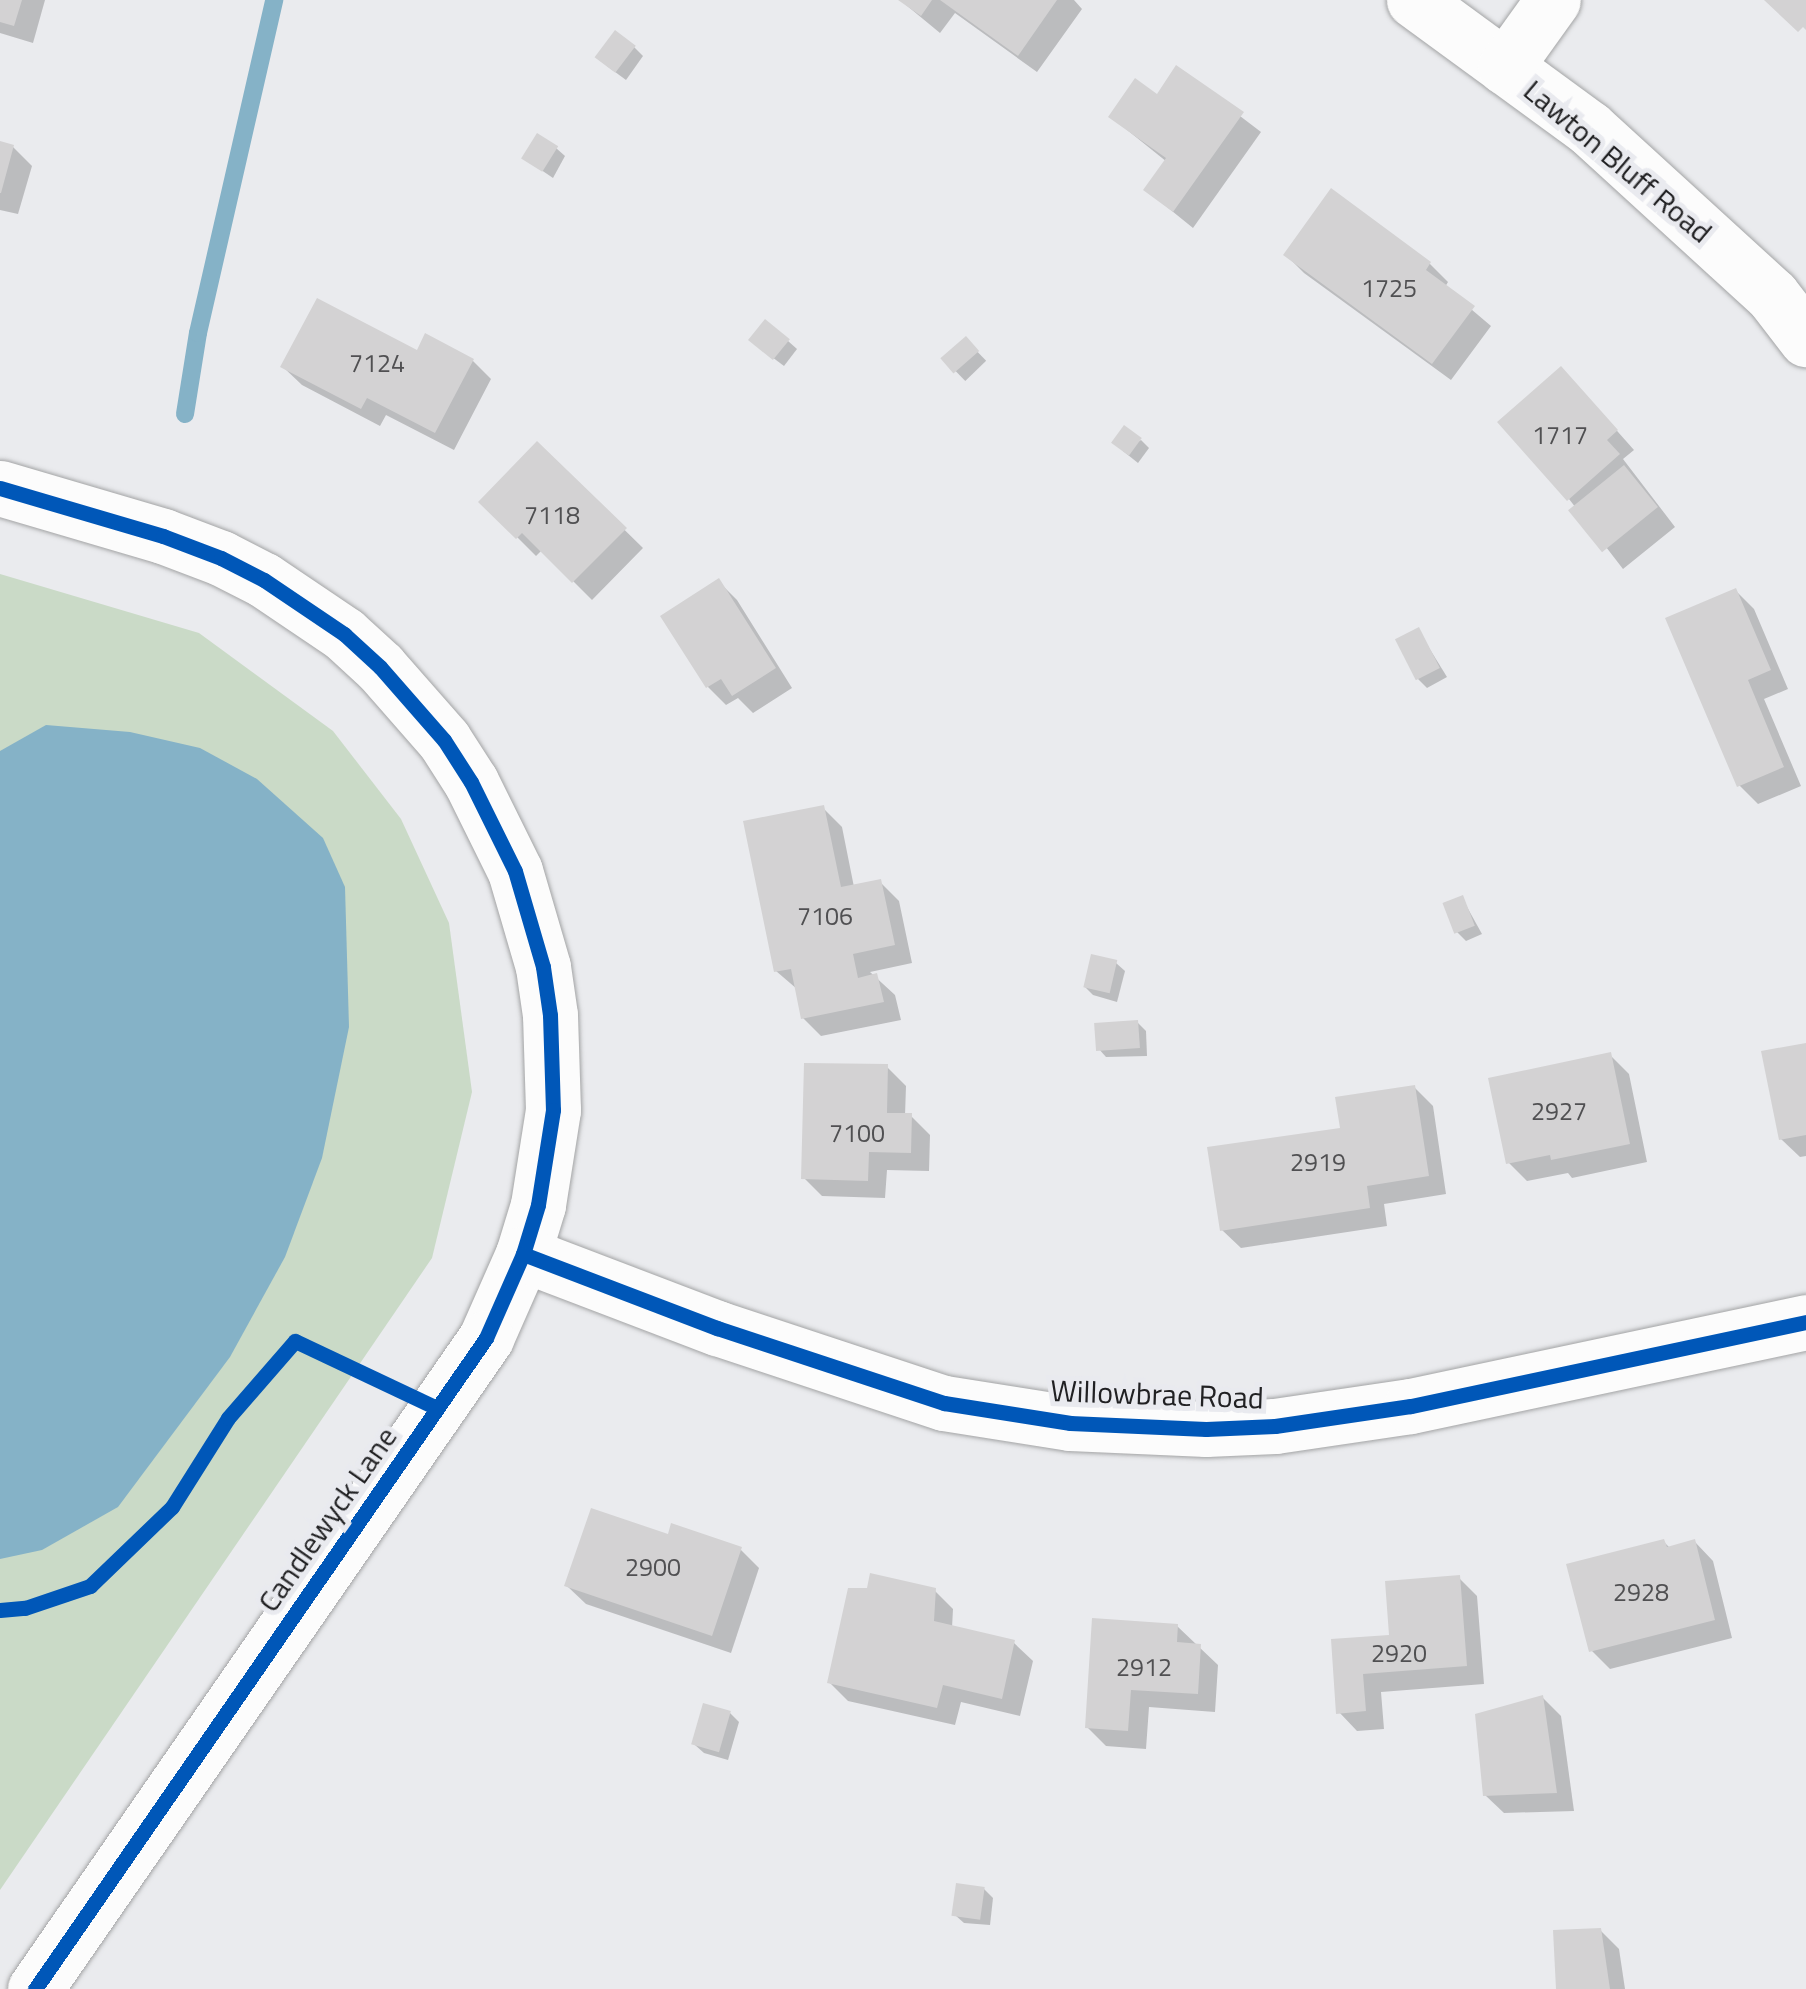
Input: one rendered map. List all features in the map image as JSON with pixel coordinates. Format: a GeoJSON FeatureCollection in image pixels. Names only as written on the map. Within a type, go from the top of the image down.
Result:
{"type":"FeatureCollection","features":[{"type":"Feature","properties":{"kind":"street","name":"Lawton Bluff Road"},"geometry":{"type":"LineString","coordinates":[[1414,0],[1604,141],[1772,295],[1806,339]]}},
{"type":"Feature","properties":{"kind":"street"},"geometry":{"type":"LineString","coordinates":[[1505,66],[1554,0]]}},
{"type":"Feature","properties":{"kind":"street","name":"Candlewyck Lane"},"geometry":{"type":"LineString","coordinates":[[0,488],[163,536],[264,580],[344,634],[380,667],[444,740],[471,782],[515,871],[546,983],[553,1110],[538,1204],[523,1254],[486,1338],[35,1989]]}},
{"type":"Feature","properties":{"kind":"street","name":"Willowbrae Road"},"geometry":{"type":"LineString","coordinates":[[523,1254],[717,1328],[944,1402],[1070,1424],[1206,1430],[1275,1426],[1411,1406],[1806,1322]]}},
{"type":"Feature","properties":{"kind":"green space"},"geometry":{"type":"Polygon","coordinates":[[[0,574],[199,633],[333,731],[401,819],[449,923],[472,1092],[432,1258],[0,1890],[0,574]]]}},
{"type":"Feature","properties":{"kind":"water"},"geometry":{"type":"Polygon","coordinates":[[[46,725],[130,732],[200,748],[257,779],[323,838],[345,887],[349,1027],[322,1158],[285,1257],[230,1357],[118,1507],[42,1550],[0,1559],[0,751],[46,725]]]}},
{"type":"Feature","properties":{"kind":"building"},"geometry":{"type":"Polygon","coordinates":[[[0,0],[22,0],[14,26],[0,22],[0,0]]]}},
{"type":"Feature","properties":{"kind":"building"},"geometry":{"type":"Polygon","coordinates":[[[898,0],[932,0],[921,16],[898,0]]]}},
{"type":"Feature","properties":{"kind":"building"},"geometry":{"type":"Polygon","coordinates":[[[940,0],[1057,0],[1018,56],[940,0]]]}},
{"type":"Feature","properties":{"kind":"building"},"geometry":{"type":"Polygon","coordinates":[[[1764,0],[1806,0],[1806,30],[1803,27],[1798,32],[1764,0]]]}},
{"type":"Feature","properties":{"kind":"building"},"geometry":{"type":"Polygon","coordinates":[[[615,30],[636,46],[615,73],[595,57],[615,30]]]}},
{"type":"Feature","properties":{"kind":"building"},"geometry":{"type":"Polygon","coordinates":[[[1176,65],[1244,112],[1173,212],[1143,190],[1166,158],[1108,117],[1135,78],[1157,94],[1176,65]]]}},
{"type":"Feature","properties":{"kind":"building"},"geometry":{"type":"Polygon","coordinates":[[[537,133],[558,146],[542,172],[521,158],[537,133]]]}},
{"type":"Feature","properties":{"kind":"building"},"geometry":{"type":"Polygon","coordinates":[[[0,141],[14,145],[1,193],[0,193],[0,141]]]}},
{"type":"Feature","properties":{"kind":"building"},"geometry":{"type":"Polygon","coordinates":[[[1331,188],[1431,262],[1426,270],[1475,306],[1432,364],[1283,255],[1331,188]]]}},
{"type":"Feature","properties":{"kind":"building"},"geometry":{"type":"Polygon","coordinates":[[[317,298],[417,350],[425,333],[474,359],[435,433],[367,398],[361,409],[280,367],[317,298]]]}},
{"type":"Feature","properties":{"kind":"building"},"geometry":{"type":"Polygon","coordinates":[[[765,319],[790,339],[773,360],[748,340],[765,319]]]}},
{"type":"Feature","properties":{"kind":"building"},"geometry":{"type":"Polygon","coordinates":[[[966,336],[979,351],[953,373],[940,358],[966,336]]]}},
{"type":"Feature","properties":{"kind":"building"},"geometry":{"type":"Polygon","coordinates":[[[1561,366],[1618,430],[1607,440],[1620,454],[1567,501],[1497,422],[1561,366]]]}},
{"type":"Feature","properties":{"kind":"building"},"geometry":{"type":"Polygon","coordinates":[[[1124,425],[1142,438],[1129,456],[1111,443],[1124,425]]]}},
{"type":"Feature","properties":{"kind":"building"},"geometry":{"type":"Polygon","coordinates":[[[537,441],[627,528],[572,583],[522,533],[516,539],[478,502],[537,441]]]}},
{"type":"Feature","properties":{"kind":"building"},"geometry":{"type":"Polygon","coordinates":[[[1624,465],[1658,507],[1602,552],[1568,510],[1624,465]]]}},
{"type":"Feature","properties":{"kind":"building"},"geometry":{"type":"Polygon","coordinates":[[[719,578],[776,668],[732,696],[721,679],[706,688],[660,616],[719,578]]]}},
{"type":"Feature","properties":{"kind":"building"},"geometry":{"type":"Polygon","coordinates":[[[1736,588],[1771,670],[1748,680],[1784,767],[1737,787],[1665,618],[1736,588]]]}},
{"type":"Feature","properties":{"kind":"building"},"geometry":{"type":"Polygon","coordinates":[[[1419,627],[1440,668],[1416,680],[1395,639],[1419,627]]]}},
{"type":"Feature","properties":{"kind":"building"},"geometry":{"type":"Polygon","coordinates":[[[824,805],[841,887],[881,879],[895,945],[853,954],[858,978],[877,973],[884,1002],[801,1019],[791,969],[774,972],[743,821],[824,805]]]}},
{"type":"Feature","properties":{"kind":"building"},"geometry":{"type":"Polygon","coordinates":[[[1463,895],[1475,926],[1454,934],[1442,903],[1463,895]]]}},
{"type":"Feature","properties":{"kind":"building"},"geometry":{"type":"Polygon","coordinates":[[[1091,954],[1117,960],[1110,993],[1083,987],[1091,954]]]}},
{"type":"Feature","properties":{"kind":"building"},"geometry":{"type":"Polygon","coordinates":[[[1138,1020],[1140,1048],[1096,1051],[1094,1023],[1138,1020]]]}},
{"type":"Feature","properties":{"kind":"building"},"geometry":{"type":"Polygon","coordinates":[[[1806,1043],[1806,1135],[1779,1140],[1761,1051],[1806,1043]]]}},
{"type":"Feature","properties":{"kind":"building"},"geometry":{"type":"Polygon","coordinates":[[[1611,1052],[1630,1144],[1551,1160],[1550,1155],[1506,1164],[1488,1078],[1611,1052]]]}},
{"type":"Feature","properties":{"kind":"building"},"geometry":{"type":"Polygon","coordinates":[[[804,1063],[888,1064],[887,1113],[912,1113],[911,1153],[869,1152],[868,1181],[801,1179],[804,1063]]]}},
{"type":"Feature","properties":{"kind":"building"},"geometry":{"type":"Polygon","coordinates":[[[1415,1085],[1429,1176],[1367,1186],[1370,1208],[1220,1231],[1207,1147],[1340,1128],[1335,1097],[1415,1085]]]}},
{"type":"Feature","properties":{"kind":"building"},"geometry":{"type":"Polygon","coordinates":[[[591,1508],[668,1534],[671,1523],[742,1547],[712,1636],[564,1586],[591,1508]]]}},
{"type":"Feature","properties":{"kind":"building"},"geometry":{"type":"Polygon","coordinates":[[[1664,1539],[1667,1547],[1695,1539],[1715,1620],[1589,1652],[1566,1564],[1664,1539]]]}},
{"type":"Feature","properties":{"kind":"building"},"geometry":{"type":"Polygon","coordinates":[[[870,1573],[936,1588],[934,1621],[1015,1640],[1002,1699],[943,1685],[937,1708],[827,1683],[848,1588],[867,1588],[870,1573]]]}},
{"type":"Feature","properties":{"kind":"building"},"geometry":{"type":"Polygon","coordinates":[[[1460,1575],[1467,1666],[1363,1674],[1366,1711],[1336,1714],[1331,1639],[1389,1635],[1385,1581],[1460,1575]]]}},
{"type":"Feature","properties":{"kind":"building"},"geometry":{"type":"Polygon","coordinates":[[[1092,1618],[1178,1624],[1177,1642],[1201,1644],[1198,1694],[1131,1690],[1128,1731],[1085,1728],[1092,1618]]]}},
{"type":"Feature","properties":{"kind":"building"},"geometry":{"type":"Polygon","coordinates":[[[1543,1695],[1557,1793],[1483,1796],[1475,1714],[1543,1695]]]}},
{"type":"Feature","properties":{"kind":"building"},"geometry":{"type":"Polygon","coordinates":[[[703,1703],[731,1711],[719,1752],[691,1744],[703,1703]]]}},
{"type":"Feature","properties":{"kind":"building"},"geometry":{"type":"Polygon","coordinates":[[[956,1883],[985,1887],[980,1920],[951,1916],[956,1883]]]}},
{"type":"Feature","properties":{"kind":"building"},"geometry":{"type":"Polygon","coordinates":[[[1601,1928],[1610,1989],[1556,1989],[1553,1930],[1601,1928]]]}},
{"type":"Feature","properties":{"kind":"waterway"},"geometry":{"type":"LineString","coordinates":[[185,414],[198,333],[274,0]]}},
{"type":"Feature","properties":{"kind":"cycle path"},"geometry":{"type":"LineString","coordinates":[[0,488],[163,536],[221,558],[264,580],[344,634],[380,667],[444,740],[471,782],[515,871],[543,967],[550,1015],[553,1110],[538,1205],[523,1254],[486,1338],[35,1989]]}},
{"type":"Feature","properties":{"kind":"cycle path"},"geometry":{"type":"LineString","coordinates":[[523,1254],[717,1328],[944,1403],[1070,1423],[1206,1429],[1275,1426],[1411,1406],[1806,1322]]}},
{"type":"Feature","properties":{"kind":"cycle path"},"geometry":{"type":"LineString","coordinates":[[0,1610],[25,1608],[90,1586],[172,1507],[228,1418],[295,1341],[437,1408]]}}]}
